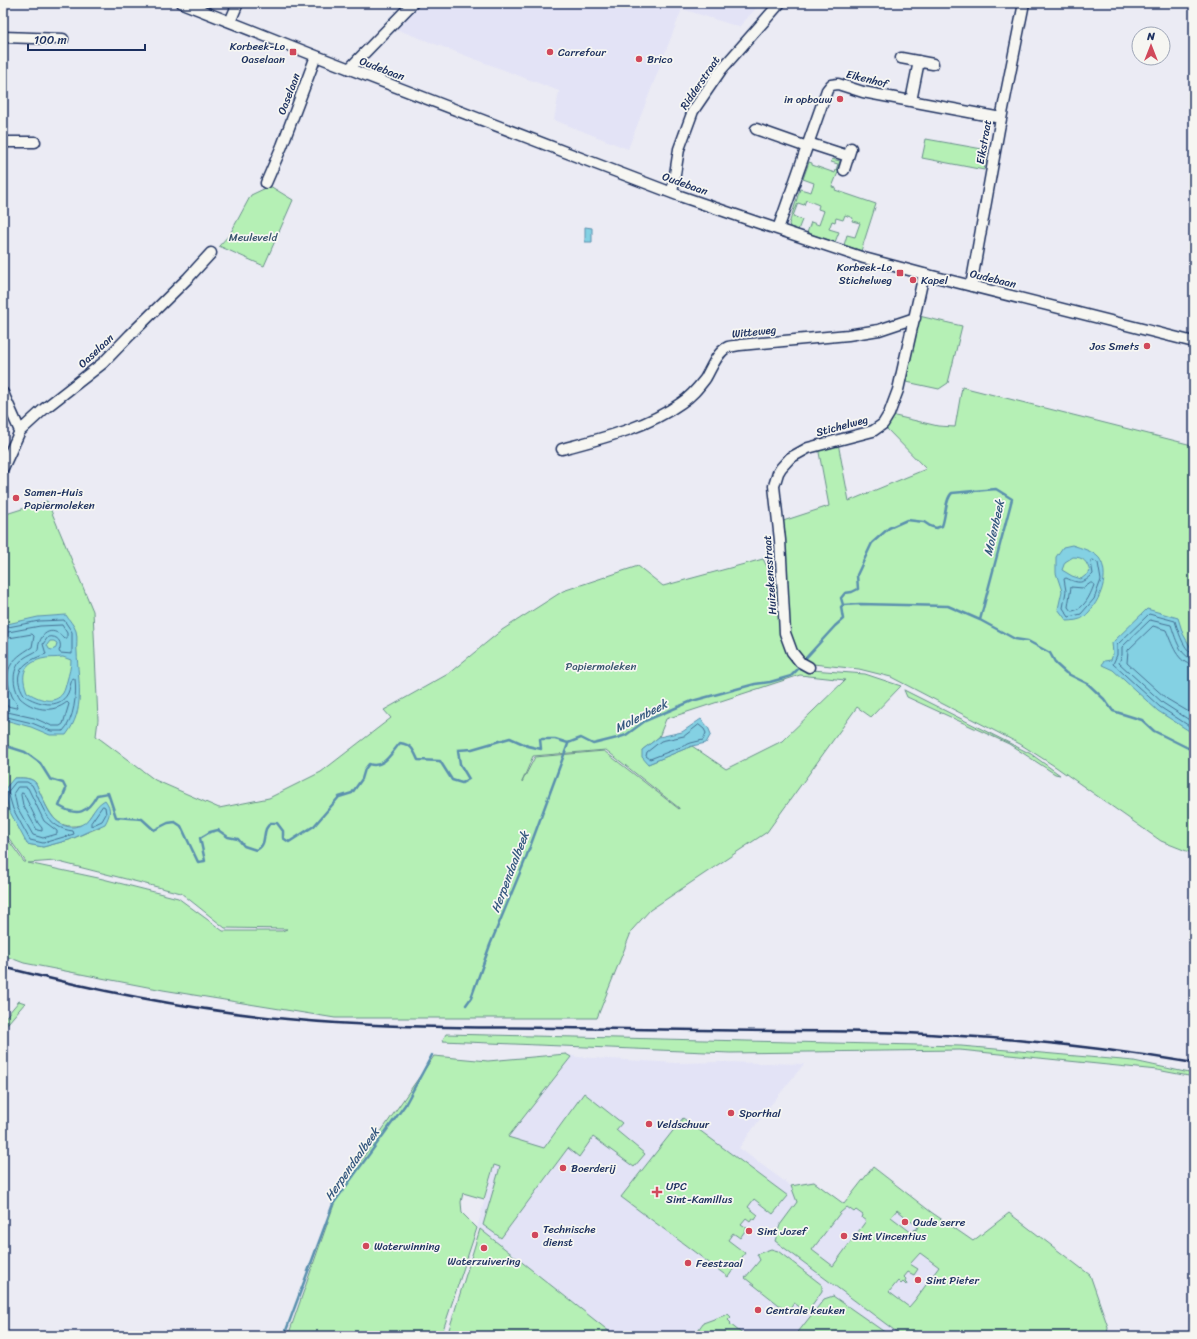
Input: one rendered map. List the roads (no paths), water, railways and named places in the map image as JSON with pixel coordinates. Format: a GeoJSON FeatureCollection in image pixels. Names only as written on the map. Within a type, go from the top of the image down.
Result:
{"type":"FeatureCollection","features":[{"type":"Feature","properties":{"kind":"street","name":"Oudebaan"},"geometry":{"type":"LineString","coordinates":[[182,3],[348,69],[672,193],[864,258],[1194,342]]}},
{"type":"Feature","properties":{"kind":"street"},"geometry":{"type":"LineString","coordinates":[[230,22],[238,3]]}},
{"type":"Feature","properties":{"kind":"street"},"geometry":{"type":"LineString","coordinates":[[348,69],[412,3]]}},
{"type":"Feature","properties":{"kind":"street","name":"Ridderstraat"},"geometry":{"type":"LineString","coordinates":[[672,193],[679,149],[693,111],[721,70],[780,3]]}},
{"type":"Feature","properties":{"kind":"street","name":"Eikstraat"},"geometry":{"type":"LineString","coordinates":[[970,286],[1024,3]]}},
{"type":"Feature","properties":{"kind":"street"},"geometry":{"type":"LineString","coordinates":[[3,37],[63,38]]}},
{"type":"Feature","properties":{"kind":"street","name":"Oaselaan"},"geometry":{"type":"LineString","coordinates":[[266,183],[282,146],[316,56]]}},
{"type":"Feature","properties":{"kind":"street"},"geometry":{"type":"LineString","coordinates":[[901,58],[932,64]]}},
{"type":"Feature","properties":{"kind":"street"},"geometry":{"type":"LineString","coordinates":[[911,101],[919,61]]}},
{"type":"Feature","properties":{"kind":"street","name":"Eikenhof"},"geometry":{"type":"LineString","coordinates":[[778,229],[827,90],[831,85],[838,84],[862,92],[1001,118]]}},
{"type":"Feature","properties":{"kind":"street"},"geometry":{"type":"LineString","coordinates":[[756,129],[808,145],[850,152],[844,170]]}},
{"type":"Feature","properties":{"kind":"street"},"geometry":{"type":"LineString","coordinates":[[3,142],[34,142]]}},
{"type":"Feature","properties":{"kind":"street","name":"Oaselaan"},"geometry":{"type":"LineString","coordinates":[[3,468],[20,431],[44,409],[103,363],[211,253]]}},
{"type":"Feature","properties":{"kind":"street"},"geometry":{"type":"LineString","coordinates":[[915,318],[924,274]]}},
{"type":"Feature","properties":{"kind":"street","name":"Witteweg"},"geometry":{"type":"LineString","coordinates":[[562,449],[632,429],[683,402],[695,392],[720,353],[727,347],[848,335],[879,330],[915,318]]}},
{"type":"Feature","properties":{"kind":"street","name":"Stichelweg"},"geometry":{"type":"LineString","coordinates":[[778,473],[790,458],[808,448],[866,434],[883,424],[889,414],[898,390],[915,318]]}},
{"type":"Feature","properties":{"kind":"street"},"geometry":{"type":"LineString","coordinates":[[3,393],[20,431]]}},
{"type":"Feature","properties":{"kind":"street","name":"Huizekensstraat"},"geometry":{"type":"LineString","coordinates":[[778,473],[774,486],[780,540],[786,633],[792,652],[800,662],[809,666]]}},
{"type":"Feature","properties":{"kind":"water"},"geometry":{"type":"Polygon","coordinates":[[[585,227],[592,228],[592,242],[585,242],[585,227]]]}},
{"type":"Feature","properties":{"kind":"water"},"geometry":{"type":"Polygon","coordinates":[[[1072,545],[1096,555],[1101,561],[1103,568],[1103,583],[1098,599],[1084,617],[1074,621],[1067,621],[1058,609],[1062,591],[1056,573],[1056,557],[1063,547],[1072,545]],[[1073,557],[1065,562],[1062,570],[1081,579],[1090,572],[1088,565],[1082,559],[1073,557]]]}},
{"type":"Feature","properties":{"kind":"water"},"geometry":{"type":"Polygon","coordinates":[[[1147,609],[1178,618],[1183,634],[1194,653],[1194,734],[1158,711],[1113,670],[1102,665],[1104,661],[1111,660],[1113,654],[1112,643],[1147,609]]]}},
{"type":"Feature","properties":{"kind":"water"},"geometry":{"type":"Polygon","coordinates":[[[66,615],[77,633],[79,705],[72,725],[66,735],[50,735],[31,727],[5,720],[3,718],[3,625],[38,617],[66,615]],[[50,641],[47,645],[49,649],[52,650],[56,648],[57,643],[50,641]],[[63,657],[44,658],[30,664],[24,676],[27,692],[46,700],[59,697],[65,689],[71,663],[71,660],[63,657]]]}},
{"type":"Feature","properties":{"kind":"water"},"geometry":{"type":"Polygon","coordinates":[[[701,719],[708,727],[711,734],[706,743],[692,746],[648,764],[642,757],[642,750],[659,737],[682,732],[701,719]]]}},
{"type":"Feature","properties":{"kind":"water"},"geometry":{"type":"Polygon","coordinates":[[[14,778],[33,780],[52,816],[61,824],[74,827],[80,826],[88,819],[100,803],[105,800],[109,806],[110,812],[108,818],[105,824],[69,840],[43,847],[27,844],[9,810],[4,790],[14,778]]]}},
{"type":"Feature","properties":{"kind":"waterway","name":"Molenbeek"},"geometry":{"type":"LineString","coordinates":[[804,660],[843,619],[841,607],[843,605],[841,598],[845,593],[858,589],[857,575],[872,543],[889,528],[907,520],[924,522],[936,528],[942,526],[948,499],[952,493],[996,489],[1012,499],[980,620],[1015,639],[1028,641],[1050,653],[1056,664],[1066,673],[1088,684],[1104,699],[1113,711],[1142,720],[1154,731],[1194,751]]}},
{"type":"Feature","properties":{"kind":"waterway","name":"Molenbeek"},"geometry":{"type":"LineString","coordinates":[[843,605],[948,606],[980,620]]}},
{"type":"Feature","properties":{"kind":"waterway","name":"Molenbeek"},"geometry":{"type":"LineString","coordinates":[[3,745],[25,752],[40,763],[50,779],[63,783],[66,789],[59,806],[72,811],[81,811],[90,806],[97,795],[108,793],[116,817],[142,819],[154,830],[168,823],[175,822],[181,826],[198,862],[205,861],[200,838],[210,832],[218,830],[228,837],[238,839],[244,846],[256,850],[263,844],[266,829],[270,823],[277,823],[283,831],[283,838],[289,842],[314,826],[339,797],[352,793],[362,779],[365,769],[369,764],[374,765],[383,762],[400,743],[412,748],[418,760],[440,761],[452,780],[462,783],[469,779],[460,764],[458,750],[472,749],[510,738],[528,746],[541,749],[540,739],[555,739],[568,743],[581,738],[593,744],[626,735],[645,721],[692,701],[791,676],[800,667]]}},
{"type":"Feature","properties":{"kind":"waterway","name":"Herpendaalbeek"},"geometry":{"type":"LineString","coordinates":[[466,1005],[471,998],[490,945],[524,863],[568,744]]}},
{"type":"Feature","properties":{"kind":"waterway","name":"Herpendaalbeek"},"geometry":{"type":"LineString","coordinates":[[284,1336],[333,1204],[405,1105],[432,1055]]}},
{"type":"Feature","properties":{"kind":"railway"},"geometry":{"type":"LineString","coordinates":[[3,967],[144,999],[251,1015],[321,1022],[422,1026],[901,1033],[1037,1042],[1132,1053],[1194,1063]]}},
{"type":"Feature","properties":{"kind":"place","name":"Korbeek-Lo Oaselaan"},"geometry":{"type":"Point","coordinates":[293,52]}},
{"type":"Feature","properties":{"kind":"place","name":"Carrefour"},"geometry":{"type":"Point","coordinates":[550,52]}},
{"type":"Feature","properties":{"kind":"place","name":"Brico"},"geometry":{"type":"Point","coordinates":[639,59]}},
{"type":"Feature","properties":{"kind":"place","name":"in opbouw"},"geometry":{"type":"Point","coordinates":[840,99]}},
{"type":"Feature","properties":{"kind":"place","name":"Korbeek-Lo Stichelweg"},"geometry":{"type":"Point","coordinates":[900,273]}},
{"type":"Feature","properties":{"kind":"place","name":"Kapel"},"geometry":{"type":"Point","coordinates":[913,280]}},
{"type":"Feature","properties":{"kind":"place","name":"Jos Smets"},"geometry":{"type":"Point","coordinates":[1147,346]}},
{"type":"Feature","properties":{"kind":"place","name":"Samen-Huis Papiermoleken"},"geometry":{"type":"Point","coordinates":[16,498]}},
{"type":"Feature","properties":{"kind":"place","name":"Sporthal"},"geometry":{"type":"Point","coordinates":[731,1113]}},
{"type":"Feature","properties":{"kind":"place","name":"Veldschuur"},"geometry":{"type":"Point","coordinates":[649,1124]}},
{"type":"Feature","properties":{"kind":"place","name":"Boerderij"},"geometry":{"type":"Point","coordinates":[563,1168]}},
{"type":"Feature","properties":{"kind":"place","name":"UPC Sint-Kamillus"},"geometry":{"type":"Point","coordinates":[657,1192]}},
{"type":"Feature","properties":{"kind":"place","name":"Oude serre"},"geometry":{"type":"Point","coordinates":[905,1222]}},
{"type":"Feature","properties":{"kind":"place","name":"Sint Jozef"},"geometry":{"type":"Point","coordinates":[749,1231]}},
{"type":"Feature","properties":{"kind":"place","name":"Technische dienst"},"geometry":{"type":"Point","coordinates":[535,1235]}},
{"type":"Feature","properties":{"kind":"place","name":"Sint Vincentius"},"geometry":{"type":"Point","coordinates":[844,1236]}},
{"type":"Feature","properties":{"kind":"place","name":"Waterwinning"},"geometry":{"type":"Point","coordinates":[366,1246]}},
{"type":"Feature","properties":{"kind":"place","name":"Waterzuivering"},"geometry":{"type":"Point","coordinates":[484,1248]}},
{"type":"Feature","properties":{"kind":"place","name":"Feestzaal"},"geometry":{"type":"Point","coordinates":[688,1263]}},
{"type":"Feature","properties":{"kind":"place","name":"Sint Pieter"},"geometry":{"type":"Point","coordinates":[918,1280]}},
{"type":"Feature","properties":{"kind":"place","name":"Centrale keuken"},"geometry":{"type":"Point","coordinates":[758,1310]}},
{"type":"Feature","properties":{"kind":"park label","name":"Meuleveld"},"geometry":{"type":"Point","coordinates":[253,237]}},
{"type":"Feature","properties":{"kind":"park label","name":"Papiermoleken"},"geometry":{"type":"Point","coordinates":[601,666]}}]}
